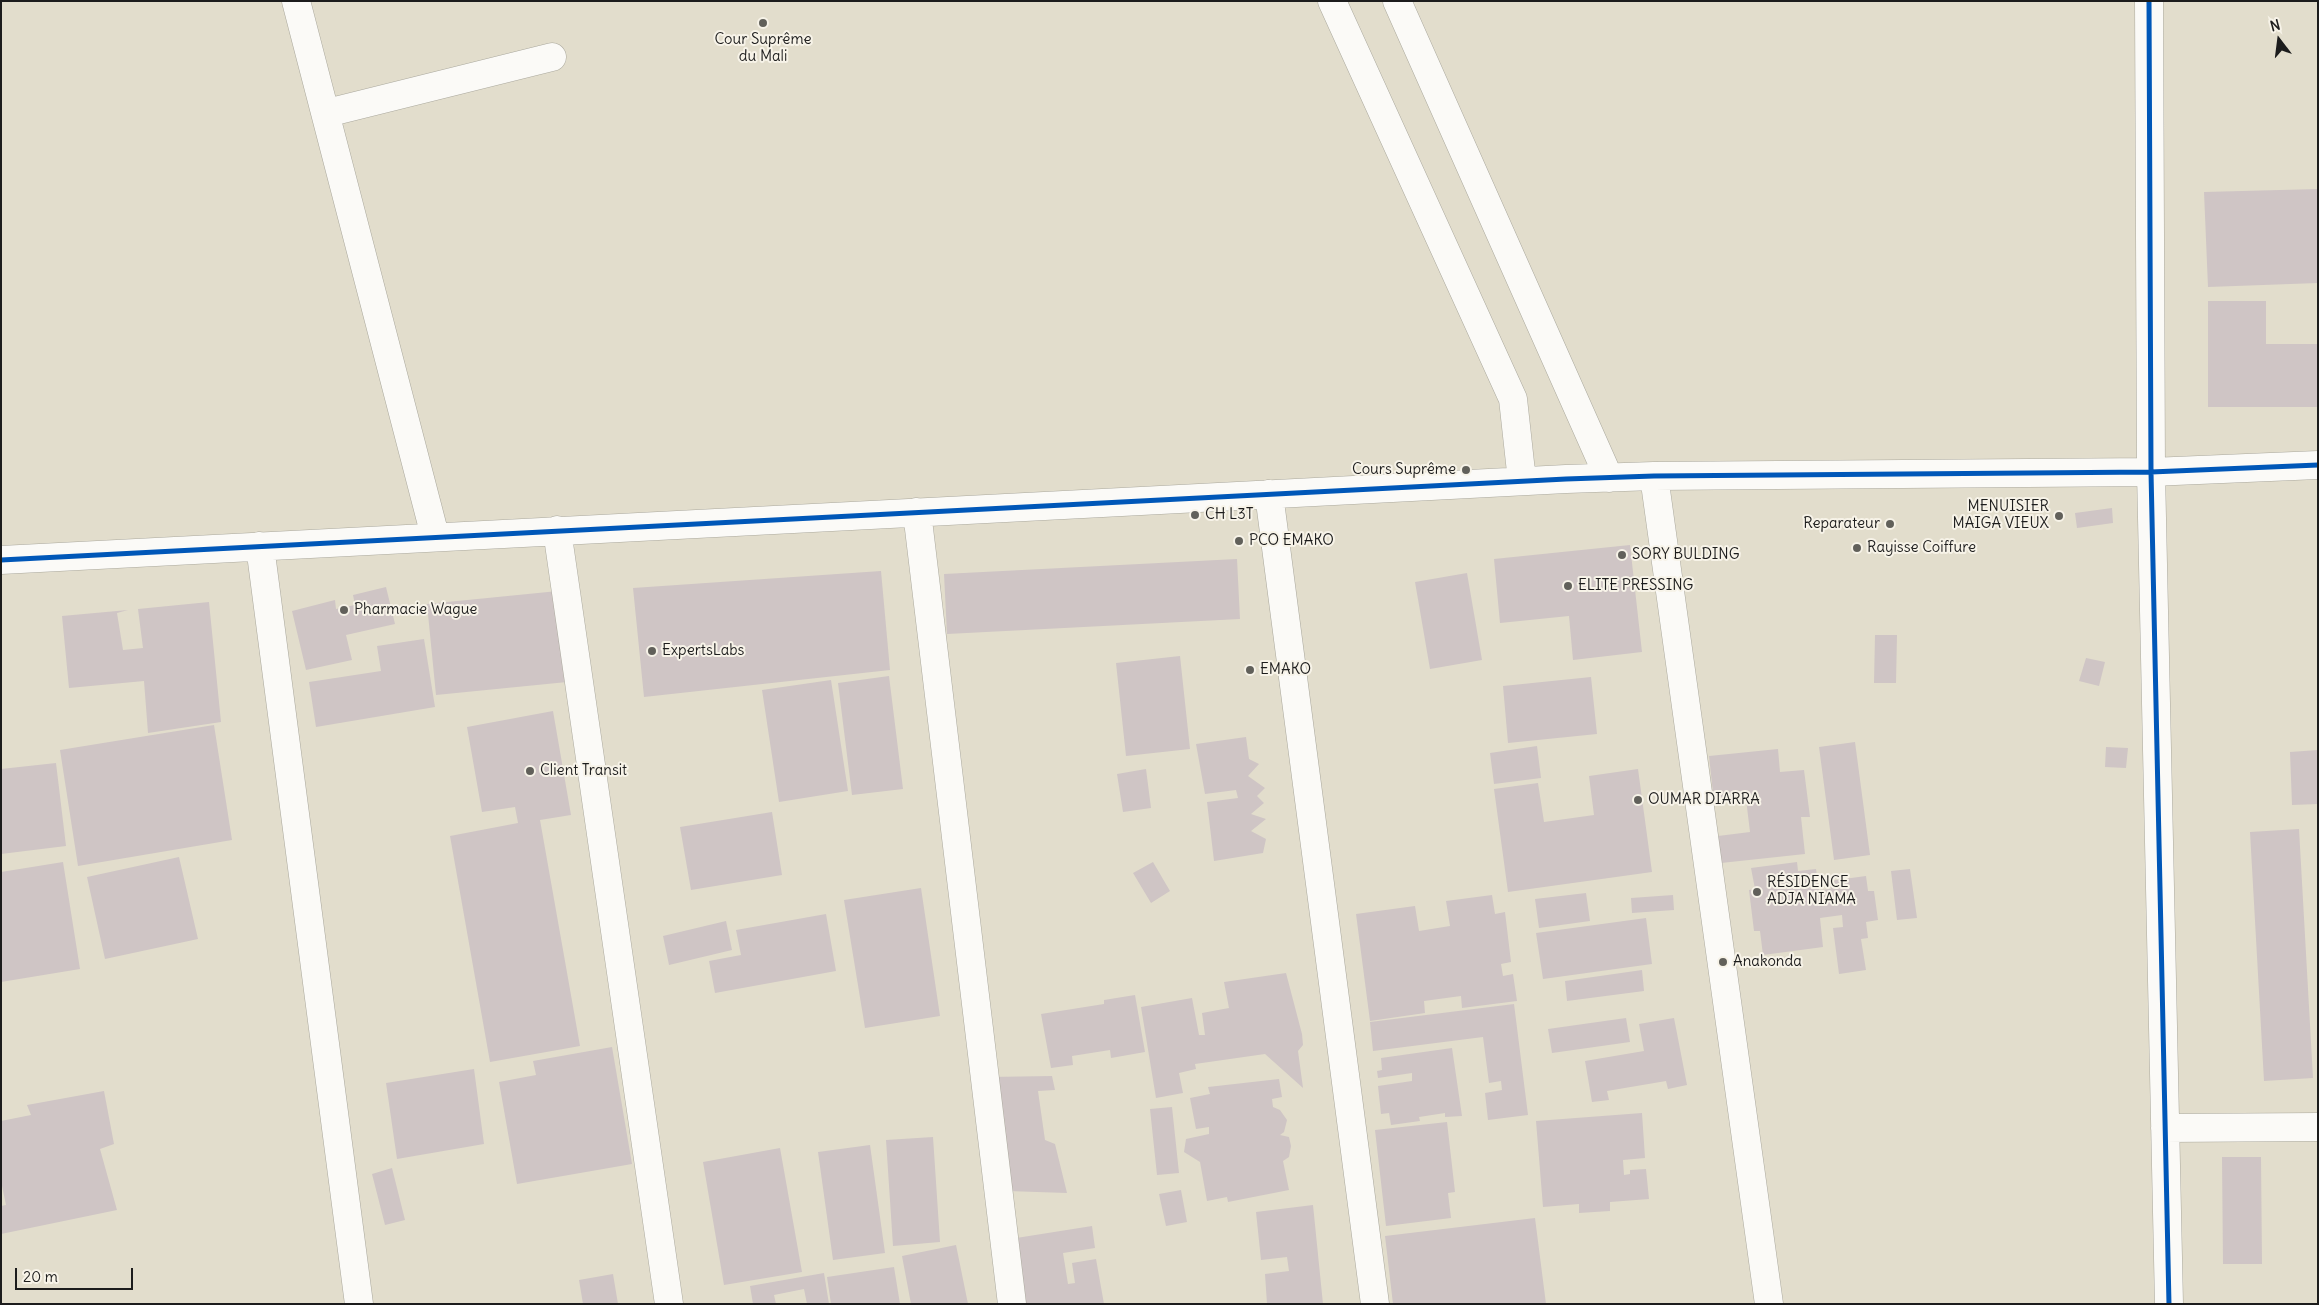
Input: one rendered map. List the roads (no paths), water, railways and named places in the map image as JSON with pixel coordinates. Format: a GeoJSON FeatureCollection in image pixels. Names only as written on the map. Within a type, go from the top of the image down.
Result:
{"type":"FeatureCollection","features":[{"type":"Feature","properties":{"kind":"street"},"geometry":{"type":"LineString","coordinates":[[296,1],[327,113],[435,536]]}},
{"type":"Feature","properties":{"kind":"street"},"geometry":{"type":"LineString","coordinates":[[1332,1],[1513,399],[1522,481]]}},
{"type":"Feature","properties":{"kind":"street"},"geometry":{"type":"LineString","coordinates":[[1397,1],[1609,478]]}},
{"type":"Feature","properties":{"kind":"street"},"geometry":{"type":"LineString","coordinates":[[2149,1],[2151,472],[2169,1304]]}},
{"type":"Feature","properties":{"kind":"street"},"geometry":{"type":"LineString","coordinates":[[327,113],[552,57]]}},
{"type":"Feature","properties":{"kind":"street"},"geometry":{"type":"LineString","coordinates":[[1,560],[1522,481],[1654,476],[2151,472],[2318,465]]}},
{"type":"Feature","properties":{"kind":"street"},"geometry":{"type":"LineString","coordinates":[[1654,476],[1769,1304]]}},
{"type":"Feature","properties":{"kind":"street"},"geometry":{"type":"LineString","coordinates":[[1270,494],[1375,1304]]}},
{"type":"Feature","properties":{"kind":"street"},"geometry":{"type":"LineString","coordinates":[[917,512],[1012,1304]]}},
{"type":"Feature","properties":{"kind":"street"},"geometry":{"type":"LineString","coordinates":[[557,530],[669,1304]]}},
{"type":"Feature","properties":{"kind":"street"},"geometry":{"type":"LineString","coordinates":[[260,546],[360,1304]]}},
{"type":"Feature","properties":{"kind":"street"},"geometry":{"type":"LineString","coordinates":[[2165,1128],[2318,1127]]}},
{"type":"Feature","properties":{"kind":"place","name":"Cour Suprême du Mali"},"geometry":{"type":"Point","coordinates":[763,23]}},
{"type":"Feature","properties":{"kind":"place","name":"Cours Suprême"},"geometry":{"type":"Point","coordinates":[1466,470]}},
{"type":"Feature","properties":{"kind":"place","name":"CH L3T"},"geometry":{"type":"Point","coordinates":[1195,515]}},
{"type":"Feature","properties":{"kind":"place","name":"MENUISIER MAIGA VIEUX"},"geometry":{"type":"Point","coordinates":[2059,516]}},
{"type":"Feature","properties":{"kind":"place","name":"Reparateur"},"geometry":{"type":"Point","coordinates":[1890,524]}},
{"type":"Feature","properties":{"kind":"place","name":"PCO EMAKO"},"geometry":{"type":"Point","coordinates":[1239,541]}},
{"type":"Feature","properties":{"kind":"place","name":"Rayisse Coiffure"},"geometry":{"type":"Point","coordinates":[1857,548]}},
{"type":"Feature","properties":{"kind":"place","name":"SORY BULDING"},"geometry":{"type":"Point","coordinates":[1622,555]}},
{"type":"Feature","properties":{"kind":"place","name":"ELITE PRESSING"},"geometry":{"type":"Point","coordinates":[1568,586]}},
{"type":"Feature","properties":{"kind":"place","name":"Pharmacie Wague"},"geometry":{"type":"Point","coordinates":[344,610]}},
{"type":"Feature","properties":{"kind":"place","name":"ExpertsLabs"},"geometry":{"type":"Point","coordinates":[652,651]}},
{"type":"Feature","properties":{"kind":"place","name":"EMAKO"},"geometry":{"type":"Point","coordinates":[1250,670]}},
{"type":"Feature","properties":{"kind":"place","name":"Client Transit"},"geometry":{"type":"Point","coordinates":[530,771]}},
{"type":"Feature","properties":{"kind":"place","name":"OUMAR DIARRA"},"geometry":{"type":"Point","coordinates":[1638,800]}},
{"type":"Feature","properties":{"kind":"place","name":"RÉSIDENCE ADJA NIAMA"},"geometry":{"type":"Point","coordinates":[1757,892]}},
{"type":"Feature","properties":{"kind":"place","name":"Anakonda"},"geometry":{"type":"Point","coordinates":[1723,962]}}]}
